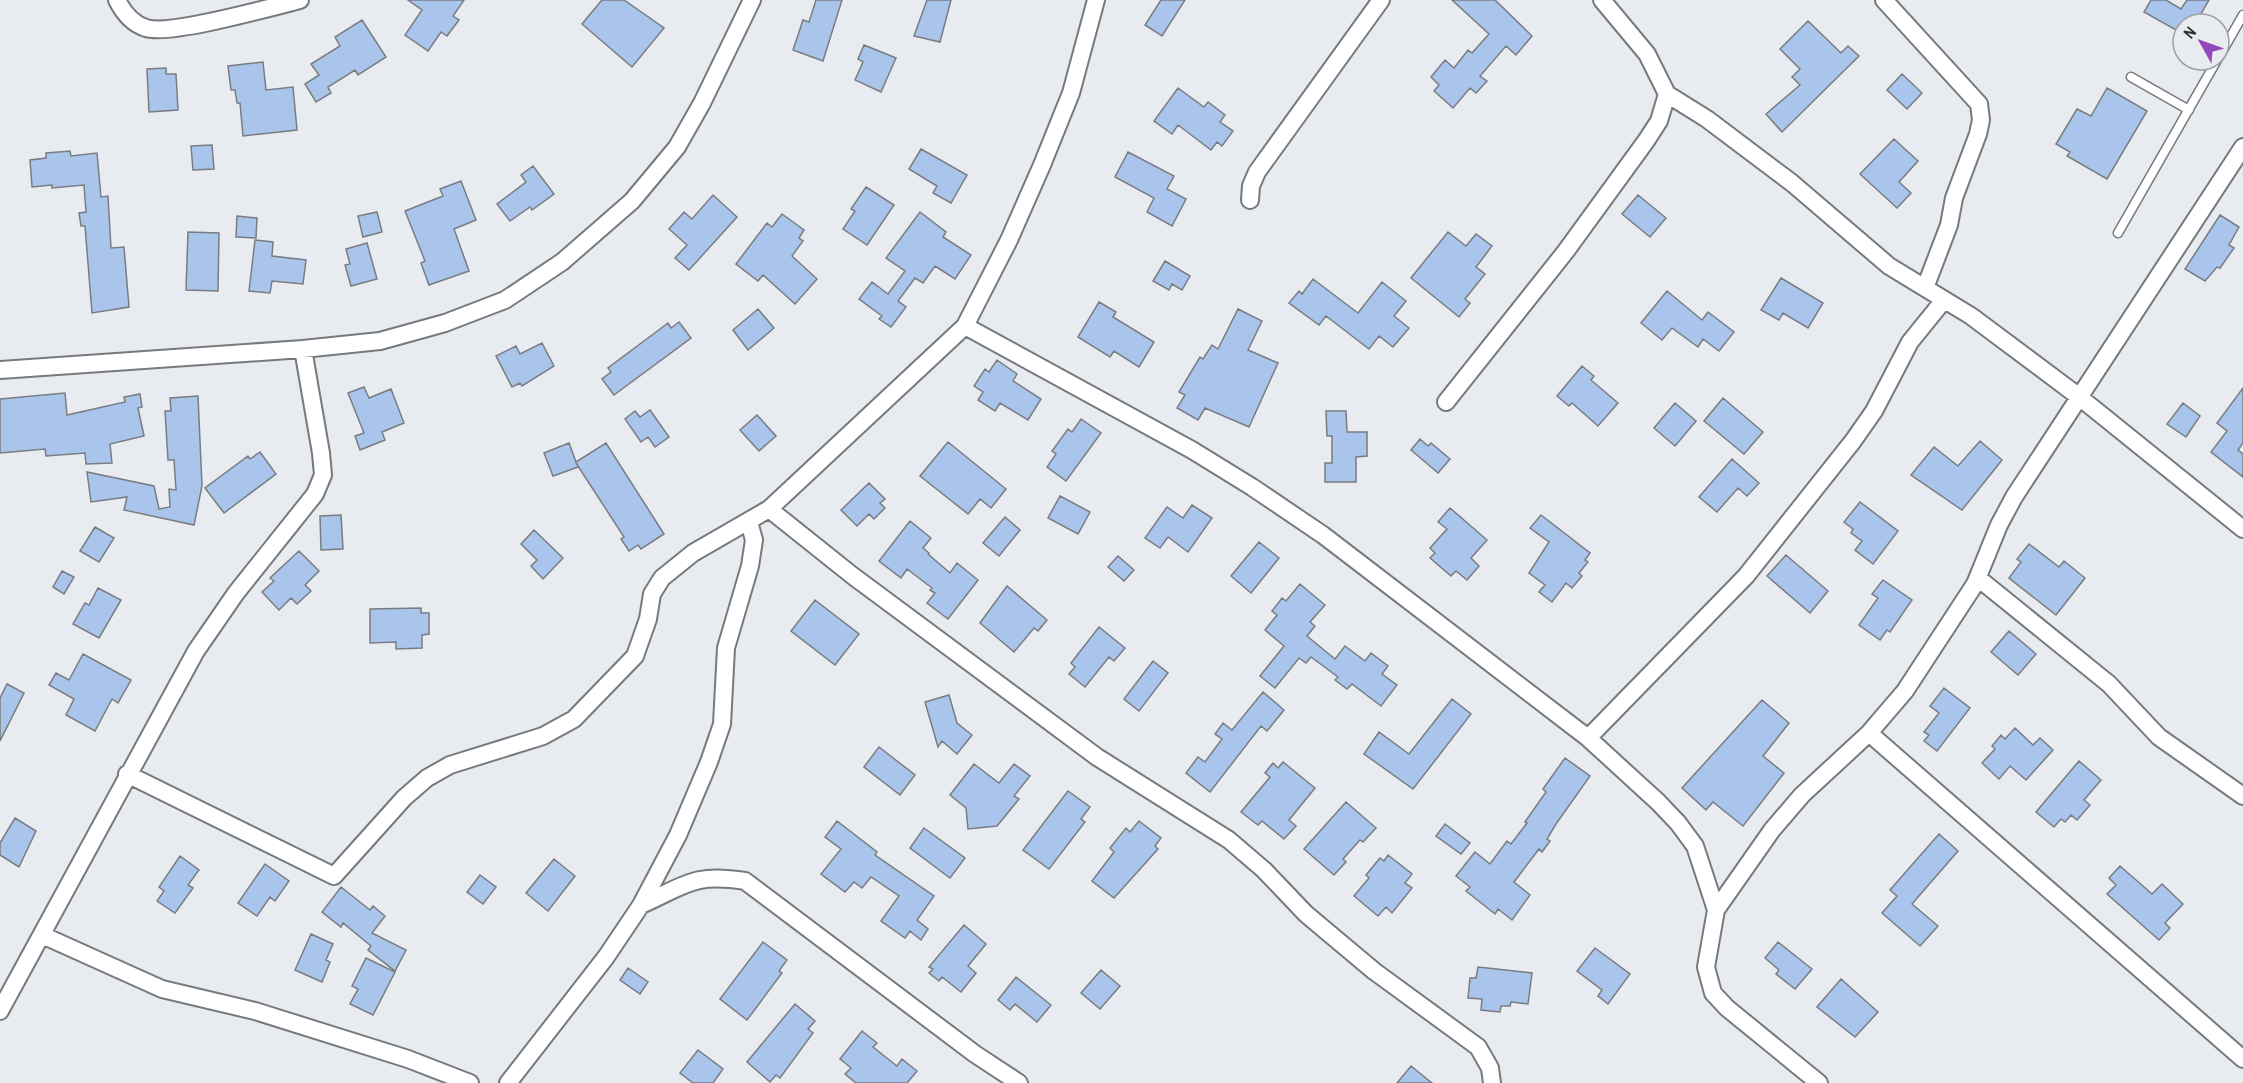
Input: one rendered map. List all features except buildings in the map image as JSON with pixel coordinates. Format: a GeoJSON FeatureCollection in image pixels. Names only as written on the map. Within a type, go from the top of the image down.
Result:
{"type":"FeatureCollection","features":[{"type":"Feature","properties":{"kind":"street"},"geometry":{"type":"LineString","coordinates":[[117,0],[122,10],[133,21],[147,29],[171,29],[300,0]]}},
{"type":"Feature","properties":{"kind":"street"},"geometry":{"type":"LineString","coordinates":[[0,370],[303,349],[380,341],[445,323],[505,300],[562,262],[632,201],[676,147],[702,103],[752,0]]}},
{"type":"Feature","properties":{"kind":"street"},"geometry":{"type":"LineString","coordinates":[[127,774],[334,876],[404,798],[427,778],[450,765],[543,736],[574,719],[635,656],[648,619],[652,594],[662,578],[693,553],[769,509],[965,326],[1009,240],[1071,93],[1096,0]]}},
{"type":"Feature","properties":{"kind":"street"},"geometry":{"type":"LineString","coordinates":[[1250,200],[1251,186],[1257,172],[1380,0]]}},
{"type":"Feature","properties":{"kind":"street"},"geometry":{"type":"LineString","coordinates":[[1602,0],[1647,54],[1666,94],[1707,119],[1792,183],[1889,266],[1971,316],[2078,396],[2147,449],[2243,529]]}},
{"type":"Feature","properties":{"kind":"street"},"geometry":{"type":"LineString","coordinates":[[1884,0],[1979,104],[1981,120],[1954,198],[1949,225],[1925,288]]}},
{"type":"Feature","properties":{"kind":"street"},"geometry":{"type":"LineString","coordinates":[[1446,402],[1566,250],[1646,141],[1659,121],[1666,94]]}},
{"type":"Feature","properties":{"kind":"street"},"geometry":{"type":"LineString","coordinates":[[1819,1083],[1727,1008],[1713,993],[1706,967],[1716,909],[1772,830],[1802,795],[1869,733],[1905,691],[1978,578],[1999,525],[2014,497],[2078,396],[2152,290],[2243,147]]}},
{"type":"Feature","properties":{"kind":"street"},"geometry":{"type":"LineString","coordinates":[[1588,738],[1746,576],[1853,441],[1874,411],[1910,342],[1944,300]]}},
{"type":"Feature","properties":{"kind":"street"},"geometry":{"type":"LineString","coordinates":[[965,326],[1192,450],[1252,487],[1323,535],[1588,738],[1678,823],[1695,846],[1716,909]]}},
{"type":"Feature","properties":{"kind":"street"},"geometry":{"type":"LineString","coordinates":[[0,1011],[196,651],[236,593],[315,494],[323,476],[303,349]]}},
{"type":"Feature","properties":{"kind":"street"},"geometry":{"type":"LineString","coordinates":[[769,509],[853,576],[1097,757],[1229,840],[1264,870],[1306,914],[1374,971],[1478,1047],[1490,1068],[1492,1083]]}},
{"type":"Feature","properties":{"kind":"street"},"geometry":{"type":"LineString","coordinates":[[508,1083],[606,957],[641,905],[678,835],[722,724],[726,648],[750,566],[754,540],[749,522]]}},
{"type":"Feature","properties":{"kind":"street"},"geometry":{"type":"LineString","coordinates":[[1978,578],[2109,684],[2159,737],[2243,796]]}},
{"type":"Feature","properties":{"kind":"street"},"geometry":{"type":"LineString","coordinates":[[1869,733],[2243,1059]]}},
{"type":"Feature","properties":{"kind":"street"},"geometry":{"type":"LineString","coordinates":[[641,905],[692,880],[720,877],[745,881],[788,910],[975,1054],[1020,1083]]}},
{"type":"Feature","properties":{"kind":"street"},"geometry":{"type":"LineString","coordinates":[[42,935],[162,989],[255,1011],[408,1059],[471,1083]]}},
{"type":"Feature","properties":{"kind":"lane"},"geometry":{"type":"LineString","coordinates":[[2231,36],[2243,15]]}},
{"type":"Feature","properties":{"kind":"lane"},"geometry":{"type":"LineString","coordinates":[[2118,233],[2210,72]]}},
{"type":"Feature","properties":{"kind":"lane"},"geometry":{"type":"LineString","coordinates":[[2131,76],[2188,110]]}}]}
